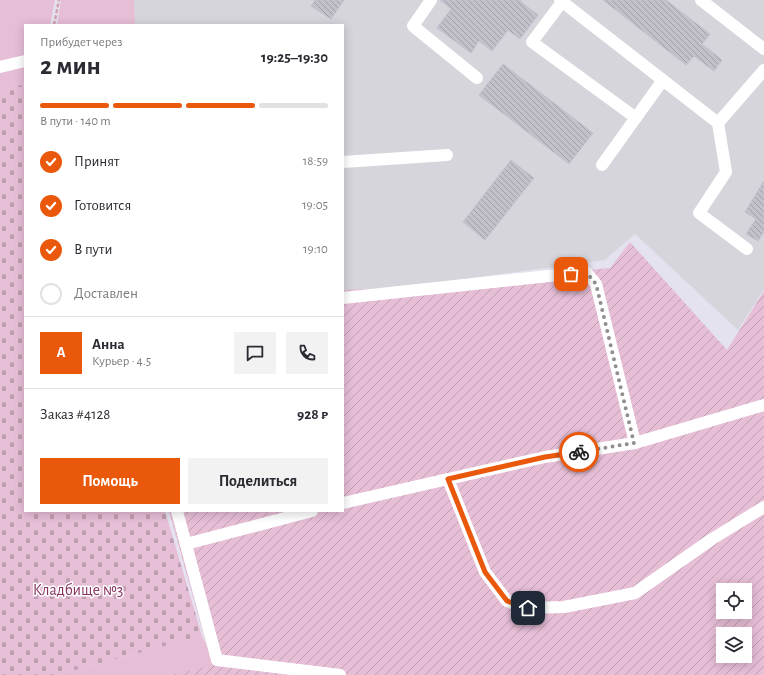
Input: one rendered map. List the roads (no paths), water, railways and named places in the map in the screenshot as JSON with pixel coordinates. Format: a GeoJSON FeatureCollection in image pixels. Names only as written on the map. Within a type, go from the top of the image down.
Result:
{"type":"FeatureCollection","features":[{"type":"Feature","properties":{"kind":"lane"},"geometry":{"type":"LineString","coordinates":[[431,0],[414,26],[477,78]]}},
{"type":"Feature","properties":{"kind":"lane"},"geometry":{"type":"LineString","coordinates":[[701,0],[764,48]]}},
{"type":"Feature","properties":{"kind":"lane"},"geometry":{"type":"LineString","coordinates":[[636,118],[532,42],[561,1],[718,123],[726,172],[699,213],[747,249]]}},
{"type":"Feature","properties":{"kind":"lane"},"geometry":{"type":"LineString","coordinates":[[0,67],[24,61]]}},
{"type":"Feature","properties":{"kind":"lane"},"geometry":{"type":"LineString","coordinates":[[718,123],[764,70]]}},
{"type":"Feature","properties":{"kind":"lane"},"geometry":{"type":"LineString","coordinates":[[602,165],[663,80]]}},
{"type":"Feature","properties":{"kind":"lane"},"geometry":{"type":"LineString","coordinates":[[344,162],[447,155]]}},
{"type":"Feature","properties":{"kind":"lane"},"geometry":{"type":"LineString","coordinates":[[344,298],[586,272],[596,284],[634,443]]}},
{"type":"Feature","properties":{"kind":"lane"},"geometry":{"type":"LineString","coordinates":[[344,503],[545,457],[634,443],[764,405]]}},
{"type":"Feature","properties":{"kind":"lane"},"geometry":{"type":"LineString","coordinates":[[448,479],[485,572],[507,601],[528,608],[564,607],[635,593],[712,539],[764,507]]}},
{"type":"Feature","properties":{"kind":"lane"},"geometry":{"type":"LineString","coordinates":[[177,512],[217,660],[340,675]]}},
{"type":"Feature","properties":{"kind":"lane"},"geometry":{"type":"LineString","coordinates":[[186,544],[308,512]]}},
{"type":"Feature","properties":{"kind":"park label","name":"Кладбище №3"},"geometry":{"type":"Point","coordinates":[78,589]}}]}
